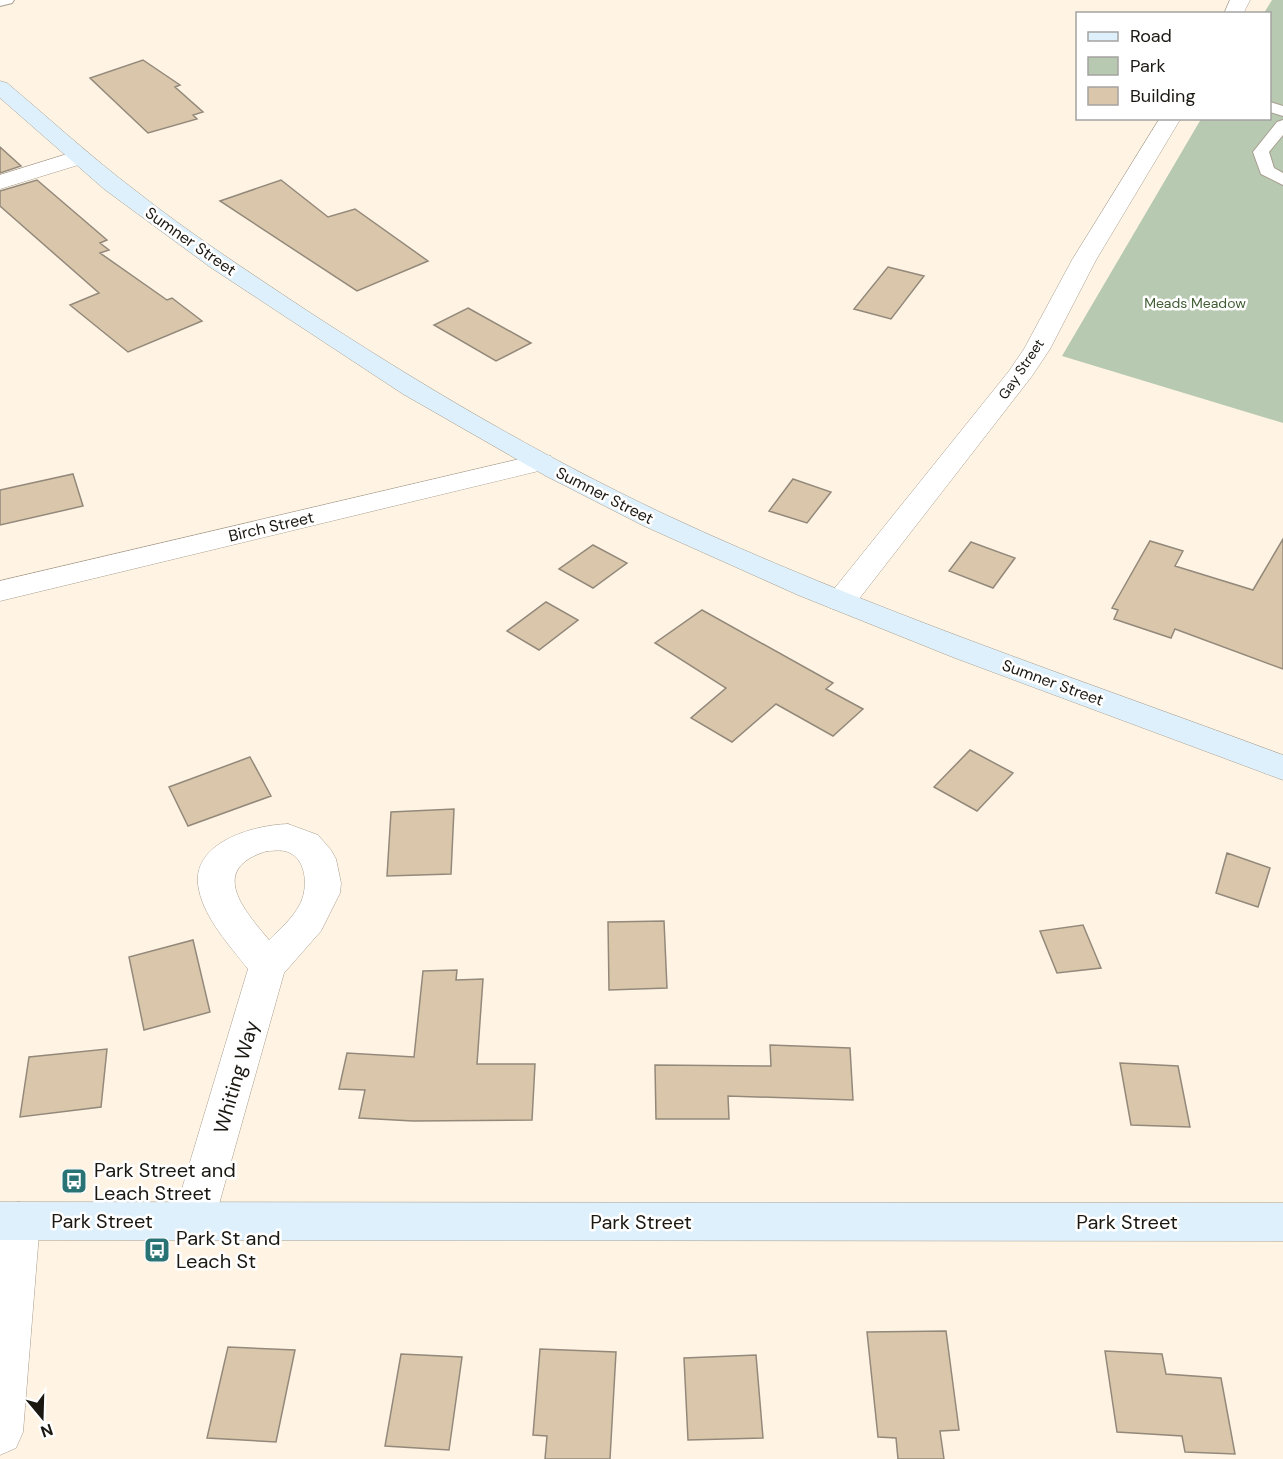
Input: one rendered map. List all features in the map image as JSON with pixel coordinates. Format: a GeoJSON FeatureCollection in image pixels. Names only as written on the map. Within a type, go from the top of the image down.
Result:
{"type":"FeatureCollection","features":[{"type":"Feature","properties":{"kind":"main road","name":"Sumner Street"},"geometry":{"type":"LineString","coordinates":[[0,87],[80,156],[170,228],[317,329],[409,388],[541,462],[656,521],[842,601],[1007,667],[1141,714],[1283,768]]}},
{"type":"Feature","properties":{"kind":"main road","name":"Park Street"},"geometry":{"type":"LineString","coordinates":[[9,1221],[1283,1222]]}},
{"type":"Feature","properties":{"kind":"street","name":"Gay Street"},"geometry":{"type":"LineString","coordinates":[[842,601],[1019,376],[1037,349],[1084,260],[1170,120]]}},
{"type":"Feature","properties":{"kind":"street"},"geometry":{"type":"LineString","coordinates":[[0,182],[80,156]]}},
{"type":"Feature","properties":{"kind":"street","name":"Birch Street"},"geometry":{"type":"LineString","coordinates":[[0,591],[541,462]]}},
{"type":"Feature","properties":{"kind":"street","name":"Whiting Way"},"geometry":{"type":"LineString","coordinates":[[193,1222],[268,966]]}},
{"type":"Feature","properties":{"kind":"street"},"geometry":{"type":"LineString","coordinates":[[0,1432],[9,1221]]}},
{"type":"Feature","properties":{"kind":"lane"},"geometry":{"type":"LineString","coordinates":[[0,2],[7,0]]}},
{"type":"Feature","properties":{"kind":"lane"},"geometry":{"type":"LineString","coordinates":[[1283,125],[1261,152],[1267,171],[1283,180]]}},
{"type":"Feature","properties":{"kind":"green space","name":"Meads Meadow"},"geometry":{"type":"Polygon","coordinates":[[[1272,0],[1283,0],[1283,423],[1062,356],[1200,120],[1271,120],[1271,12],[1265,12],[1272,0]]]}},
{"type":"Feature","properties":{"kind":"building"},"geometry":{"type":"Polygon","coordinates":[[[143,60],[180,85],[175,87],[203,112],[193,115],[197,119],[148,133],[90,78],[143,60]]]}},
{"type":"Feature","properties":{"kind":"building"},"geometry":{"type":"Polygon","coordinates":[[[0,147],[21,166],[0,173],[0,147]]]}},
{"type":"Feature","properties":{"kind":"building"},"geometry":{"type":"Polygon","coordinates":[[[37,180],[107,240],[100,243],[109,250],[100,253],[167,300],[172,298],[202,321],[128,352],[70,305],[99,293],[0,206],[0,191],[37,180]]]}},
{"type":"Feature","properties":{"kind":"building"},"geometry":{"type":"Polygon","coordinates":[[[281,180],[328,217],[355,209],[428,261],[357,291],[220,201],[281,180]]]}},
{"type":"Feature","properties":{"kind":"building"},"geometry":{"type":"Polygon","coordinates":[[[888,267],[924,276],[891,319],[854,309],[888,267]]]}},
{"type":"Feature","properties":{"kind":"building"},"geometry":{"type":"Polygon","coordinates":[[[468,308],[531,343],[496,361],[434,325],[468,308]]]}},
{"type":"Feature","properties":{"kind":"building"},"geometry":{"type":"Polygon","coordinates":[[[73,474],[83,506],[0,525],[0,490],[73,474]]]}},
{"type":"Feature","properties":{"kind":"building"},"geometry":{"type":"Polygon","coordinates":[[[793,479],[831,492],[807,523],[769,511],[793,479]]]}},
{"type":"Feature","properties":{"kind":"building"},"geometry":{"type":"Polygon","coordinates":[[[1283,539],[1283,669],[1175,629],[1171,638],[1114,619],[1118,610],[1112,608],[1150,541],[1183,551],[1175,566],[1253,590],[1283,539]]]}},
{"type":"Feature","properties":{"kind":"building"},"geometry":{"type":"Polygon","coordinates":[[[971,542],[1015,558],[993,588],[949,571],[971,542]]]}},
{"type":"Feature","properties":{"kind":"building"},"geometry":{"type":"Polygon","coordinates":[[[593,545],[627,563],[593,588],[559,569],[593,545]]]}},
{"type":"Feature","properties":{"kind":"building"},"geometry":{"type":"Polygon","coordinates":[[[546,602],[578,620],[539,650],[507,631],[546,602]]]}},
{"type":"Feature","properties":{"kind":"building"},"geometry":{"type":"Polygon","coordinates":[[[702,610],[833,683],[826,689],[863,709],[833,736],[776,704],[732,742],[691,718],[726,688],[655,643],[702,610]]]}},
{"type":"Feature","properties":{"kind":"building"},"geometry":{"type":"Polygon","coordinates":[[[970,750],[1013,773],[977,811],[934,787],[970,750]]]}},
{"type":"Feature","properties":{"kind":"building"},"geometry":{"type":"Polygon","coordinates":[[[250,757],[271,796],[188,826],[169,787],[250,757]]]}},
{"type":"Feature","properties":{"kind":"building"},"geometry":{"type":"Polygon","coordinates":[[[454,809],[451,874],[387,876],[391,812],[454,809]]]}},
{"type":"Feature","properties":{"kind":"building"},"geometry":{"type":"Polygon","coordinates":[[[1227,853],[1270,868],[1258,907],[1216,893],[1227,853]]]}},
{"type":"Feature","properties":{"kind":"building"},"geometry":{"type":"Polygon","coordinates":[[[664,921],[667,988],[609,990],[608,922],[664,921]]]}},
{"type":"Feature","properties":{"kind":"building"},"geometry":{"type":"Polygon","coordinates":[[[1083,925],[1101,968],[1057,973],[1040,931],[1083,925]]]}},
{"type":"Feature","properties":{"kind":"building"},"geometry":{"type":"Polygon","coordinates":[[[193,940],[210,1012],[144,1030],[129,957],[193,940]]]}},
{"type":"Feature","properties":{"kind":"building"},"geometry":{"type":"Polygon","coordinates":[[[457,970],[456,980],[483,979],[477,1064],[535,1064],[532,1120],[413,1121],[359,1118],[365,1090],[339,1089],[347,1053],[414,1057],[423,971],[457,970]]]}},
{"type":"Feature","properties":{"kind":"building"},"geometry":{"type":"Polygon","coordinates":[[[770,1045],[850,1048],[853,1100],[728,1096],[729,1119],[656,1119],[655,1065],[771,1066],[770,1045]]]}},
{"type":"Feature","properties":{"kind":"building"},"geometry":{"type":"Polygon","coordinates":[[[107,1049],[101,1107],[20,1117],[29,1057],[107,1049]]]}},
{"type":"Feature","properties":{"kind":"building"},"geometry":{"type":"Polygon","coordinates":[[[1120,1063],[1178,1066],[1190,1127],[1131,1125],[1120,1063]]]}},
{"type":"Feature","properties":{"kind":"building"},"geometry":{"type":"Polygon","coordinates":[[[946,1331],[959,1430],[940,1431],[944,1459],[898,1459],[896,1438],[878,1437],[867,1332],[946,1331]]]}},
{"type":"Feature","properties":{"kind":"building"},"geometry":{"type":"Polygon","coordinates":[[[228,1347],[295,1350],[276,1442],[207,1438],[228,1347]]]}},
{"type":"Feature","properties":{"kind":"building"},"geometry":{"type":"Polygon","coordinates":[[[540,1349],[616,1352],[610,1459],[545,1459],[547,1436],[533,1435],[540,1349]]]}},
{"type":"Feature","properties":{"kind":"building"},"geometry":{"type":"Polygon","coordinates":[[[1105,1351],[1162,1354],[1166,1374],[1221,1378],[1235,1454],[1185,1452],[1182,1436],[1117,1432],[1105,1351]]]}},
{"type":"Feature","properties":{"kind":"building"},"geometry":{"type":"Polygon","coordinates":[[[401,1354],[462,1357],[449,1450],[385,1446],[401,1354]]]}},
{"type":"Feature","properties":{"kind":"building"},"geometry":{"type":"Polygon","coordinates":[[[756,1355],[763,1438],[688,1440],[684,1358],[756,1355]]]}},
{"type":"Feature","properties":{"kind":"place","name":"Park Street and Leach Street"},"geometry":{"type":"Point","coordinates":[74,1181]}},
{"type":"Feature","properties":{"kind":"place","name":"Park St and Leach St"},"geometry":{"type":"Point","coordinates":[157,1250]}}]}
